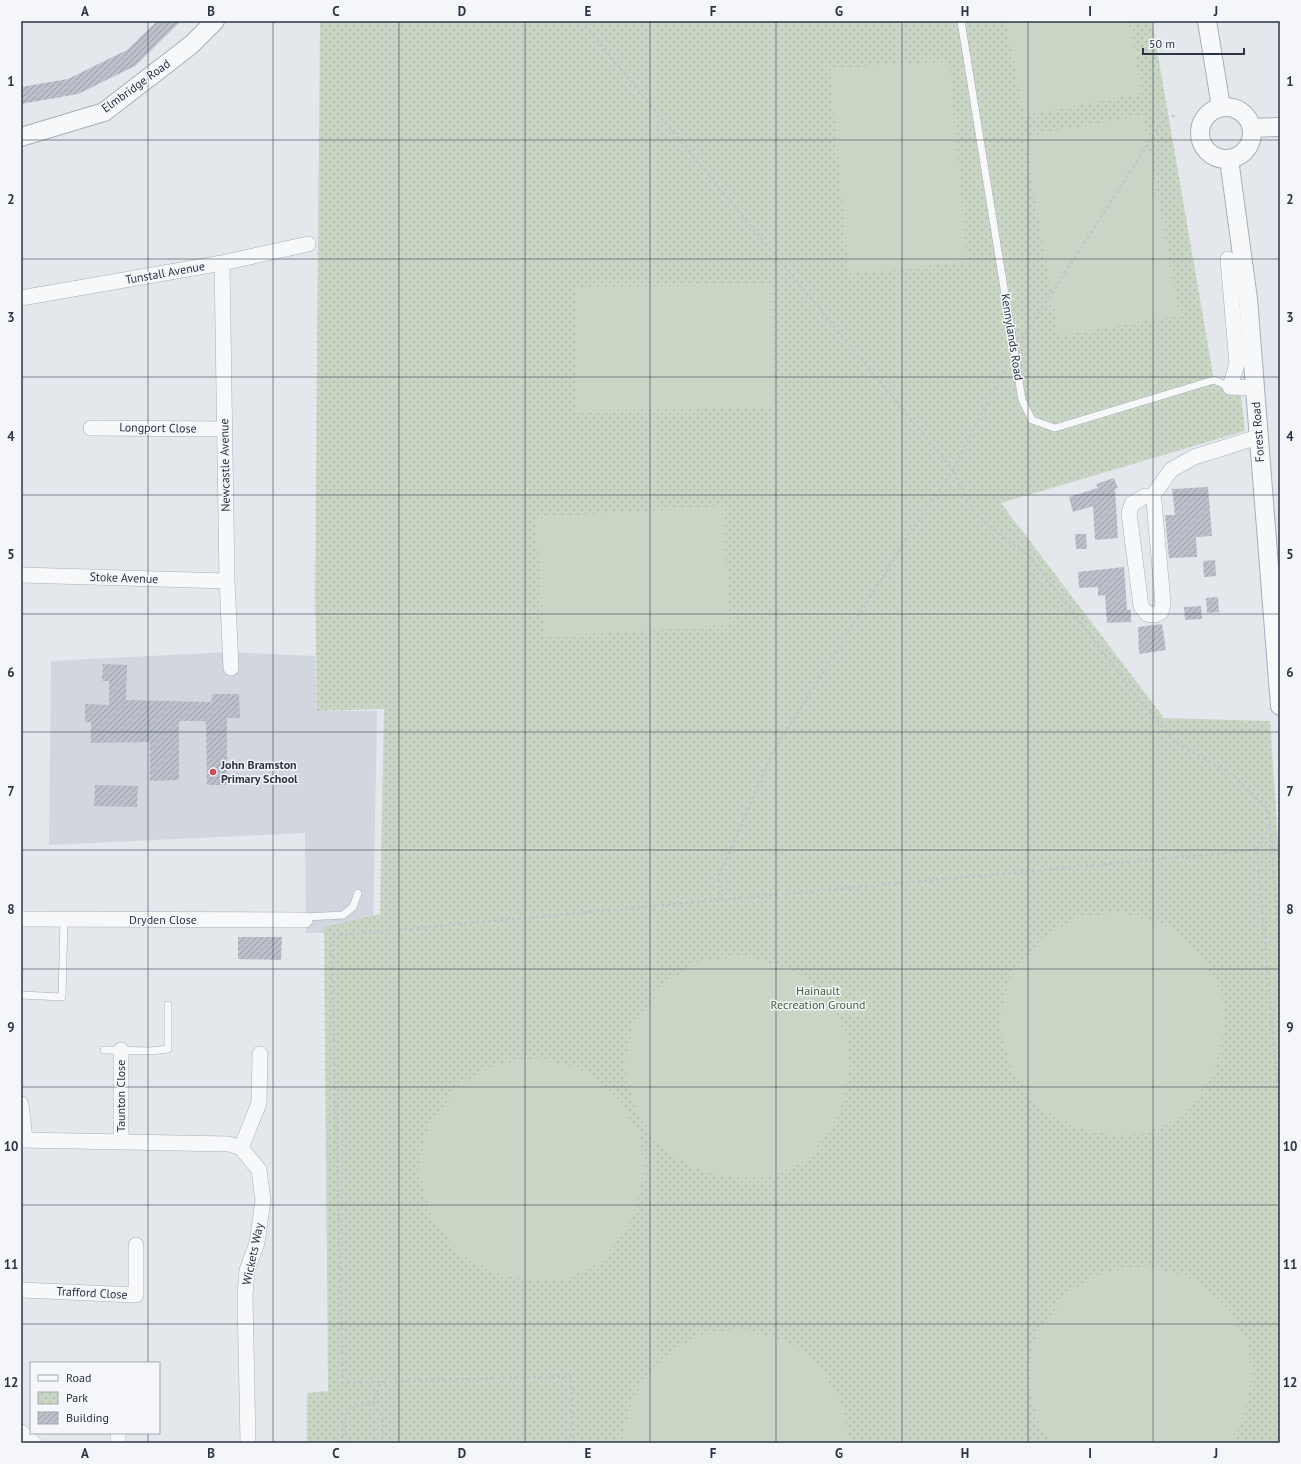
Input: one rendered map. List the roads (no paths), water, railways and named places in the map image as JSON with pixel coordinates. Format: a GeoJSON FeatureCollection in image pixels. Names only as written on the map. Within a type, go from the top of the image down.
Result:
{"type":"FeatureCollection","features":[{"type":"Feature","properties":{"kind":"street","name":"Elmbridge Road"},"geometry":{"type":"LineString","coordinates":[[21,137],[104,112],[191,45],[215,21]]}},
{"type":"Feature","properties":{"kind":"street"},"geometry":{"type":"LineString","coordinates":[[1207,21],[1221,107]]}},
{"type":"Feature","properties":{"kind":"street"},"geometry":{"type":"LineString","coordinates":[[1221,107],[1230,107],[1239,110],[1246,115],[1252,128],[1250,147],[1242,154],[1229,159],[1219,158],[1211,154],[1205,148],[1200,138],[1200,129],[1203,120],[1209,113],[1221,107]]}},
{"type":"Feature","properties":{"kind":"street"},"geometry":{"type":"LineString","coordinates":[[1252,128],[1280,127]]}},
{"type":"Feature","properties":{"kind":"street","name":"Forest Road"},"geometry":{"type":"LineString","coordinates":[[1229,159],[1248,300],[1280,706]]}},
{"type":"Feature","properties":{"kind":"street","name":"Tunstall Avenue"},"geometry":{"type":"LineString","coordinates":[[21,298],[222,263],[308,244]]}},
{"type":"Feature","properties":{"kind":"street"},"geometry":{"type":"LineString","coordinates":[[1228,258],[1237,364],[1230,387]]}},
{"type":"Feature","properties":{"kind":"street","name":"Newcastle Avenue"},"geometry":{"type":"LineString","coordinates":[[222,263],[227,581],[231,668]]}},
{"type":"Feature","properties":{"kind":"street","name":"Kennylands Road"},"geometry":{"type":"LineString","coordinates":[[1230,387],[1256,388]]}},
{"type":"Feature","properties":{"kind":"street","name":"Longport Close"},"geometry":{"type":"LineString","coordinates":[[91,428],[224,429]]}},
{"type":"Feature","properties":{"kind":"street"},"geometry":{"type":"LineString","coordinates":[[1152,497],[1171,470],[1194,457],[1258,437]]}},
{"type":"Feature","properties":{"kind":"street"},"geometry":{"type":"LineString","coordinates":[[1145,496],[1152,497],[1154,502],[1163,603],[1161,612],[1155,615],[1146,614],[1141,606],[1129,513],[1132,504],[1145,496]]}},
{"type":"Feature","properties":{"kind":"street","name":"Stoke Avenue"},"geometry":{"type":"LineString","coordinates":[[21,575],[227,581]]}},
{"type":"Feature","properties":{"kind":"street","name":"Dryden Close"},"geometry":{"type":"LineString","coordinates":[[21,919],[305,920]]}},
{"type":"Feature","properties":{"kind":"street","name":"Taunton Close"},"geometry":{"type":"LineString","coordinates":[[121,1050],[121,1142]]}},
{"type":"Feature","properties":{"kind":"street"},"geometry":{"type":"LineString","coordinates":[[21,1104],[23,1140],[228,1144],[241,1148],[259,1103],[260,1054]]}},
{"type":"Feature","properties":{"kind":"street","name":"Wickets Way"},"geometry":{"type":"LineString","coordinates":[[241,1148],[259,1170],[263,1200],[257,1243],[247,1270],[245,1296],[248,1443]]}},
{"type":"Feature","properties":{"kind":"street","name":"Trafford Close"},"geometry":{"type":"LineString","coordinates":[[21,1290],[136,1295],[136,1244]]}},
{"type":"Feature","properties":{"kind":"lane","name":"Kennylands Road"},"geometry":{"type":"LineString","coordinates":[[961,21],[1022,400],[1032,420],[1055,428],[1214,380],[1230,387]]}},
{"type":"Feature","properties":{"kind":"lane"},"geometry":{"type":"LineString","coordinates":[[305,920],[306,917],[343,915],[353,907],[358,893]]}},
{"type":"Feature","properties":{"kind":"lane"},"geometry":{"type":"LineString","coordinates":[[21,995],[62,996],[64,920]]}},
{"type":"Feature","properties":{"kind":"lane"},"geometry":{"type":"LineString","coordinates":[[104,1050],[168,1049],[168,1006]]}},
{"type":"Feature","properties":{"kind":"place","name":"John Bramston Primary School"},"geometry":{"type":"Point","coordinates":[213,772]}},
{"type":"Feature","properties":{"kind":"park label","name":"Hainault Recreation Ground"},"geometry":{"type":"Point","coordinates":[818,998]}}]}
